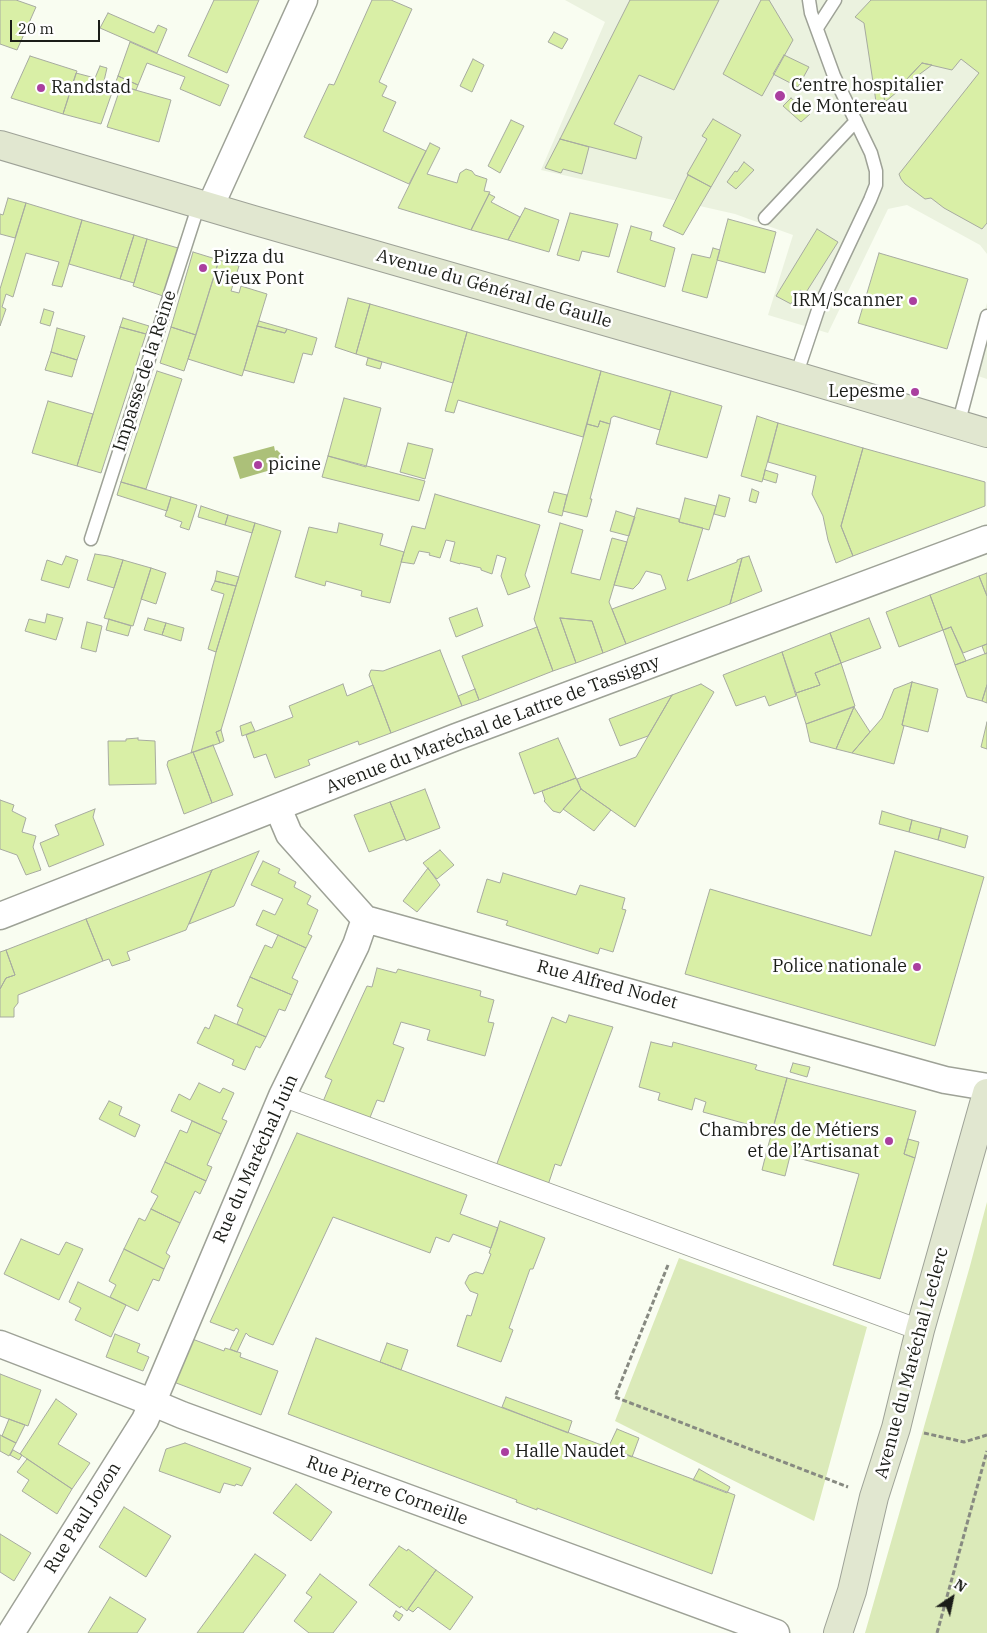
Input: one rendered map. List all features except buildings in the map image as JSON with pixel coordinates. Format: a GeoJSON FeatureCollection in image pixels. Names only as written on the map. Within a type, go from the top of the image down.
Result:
{"type":"FeatureCollection","features":[{"type":"Feature","properties":{"kind":"main road","name":"Avenue du Général de Gaulle"},"geometry":{"type":"LineString","coordinates":[[0,145],[987,433]]}},
{"type":"Feature","properties":{"kind":"main road","name":"Avenue du Maréchal Leclerc"},"geometry":{"type":"LineString","coordinates":[[838,1633],[852,1591],[874,1497],[896,1428],[920,1330],[987,1093]]}},
{"type":"Feature","properties":{"kind":"street"},"geometry":{"type":"LineString","coordinates":[[204,205],[304,0]]}},
{"type":"Feature","properties":{"kind":"street","name":"Avenue du Maréchal de Lattre de Tassigny"},"geometry":{"type":"LineString","coordinates":[[0,916],[456,737],[987,539]]}},
{"type":"Feature","properties":{"kind":"street"},"geometry":{"type":"LineString","coordinates":[[278,808],[289,834],[365,919]]}},
{"type":"Feature","properties":{"kind":"street","name":"Rue Alfred Nodet"},"geometry":{"type":"LineString","coordinates":[[365,919],[945,1080],[987,1087]]}},
{"type":"Feature","properties":{"kind":"street","name":"Rue du Maréchal Juin"},"geometry":{"type":"LineString","coordinates":[[151,1402],[282,1096],[356,945],[365,919]]}},
{"type":"Feature","properties":{"kind":"street"},"geometry":{"type":"LineString","coordinates":[[282,1096],[920,1330]]}},
{"type":"Feature","properties":{"kind":"street","name":"Rue Pierre Corneille"},"geometry":{"type":"LineString","coordinates":[[0,1344],[151,1402],[182,1416],[776,1633]]}},
{"type":"Feature","properties":{"kind":"street","name":"Rue Paul Jozon"},"geometry":{"type":"LineString","coordinates":[[11,1633],[145,1420],[151,1402]]}},
{"type":"Feature","properties":{"kind":"lane"},"geometry":{"type":"LineString","coordinates":[[796,376],[818,310],[876,185],[876,171],[871,152],[834,76],[809,0]]}},
{"type":"Feature","properties":{"kind":"lane"},"geometry":{"type":"LineString","coordinates":[[817,28],[835,0]]}},
{"type":"Feature","properties":{"kind":"lane"},"geometry":{"type":"LineString","coordinates":[[765,218],[856,121]]}},
{"type":"Feature","properties":{"kind":"lane","name":"Impasse de la Reine"},"geometry":{"type":"LineString","coordinates":[[91,539],[204,205]]}},
{"type":"Feature","properties":{"kind":"lane"},"geometry":{"type":"LineString","coordinates":[[958,425],[987,316]]}},
{"type":"Feature","properties":{"kind":"path"},"geometry":{"type":"LineString","coordinates":[[678,1240],[616,1396],[874,1497]]}},
{"type":"Feature","properties":{"kind":"path"},"geometry":{"type":"LineString","coordinates":[[936,1435],[964,1442],[987,1435]]}},
{"type":"Feature","properties":{"kind":"path"},"geometry":{"type":"LineString","coordinates":[[937,1633],[987,1451]]}},
{"type":"Feature","properties":{"kind":"shaded area","name":"Centre hospitalier de Montereau"},"geometry":{"type":"Polygon","coordinates":[[[565,0],[987,0],[987,254],[980,245],[907,205],[888,209],[828,333],[768,315],[793,235],[735,214],[541,170],[605,22],[565,0]]]}},
{"type":"Feature","properties":{"kind":"shaded area"},"geometry":{"type":"Polygon","coordinates":[[[987,303],[987,379],[966,372],[987,303]]]}},
{"type":"Feature","properties":{"kind":"shaded area","name":"picine"},"geometry":{"type":"Polygon","coordinates":[[[274,446],[275,451],[277,450],[282,455],[281,467],[240,479],[233,457],[274,446]]]}},
{"type":"Feature","properties":{"kind":"shaded area"},"geometry":{"type":"Polygon","coordinates":[[[987,1202],[987,1633],[865,1633],[970,1266],[987,1202]]]}},
{"type":"Feature","properties":{"kind":"shaded area"},"geometry":{"type":"Polygon","coordinates":[[[679,1258],[867,1327],[814,1521],[615,1421],[679,1258]]]}},
{"type":"Feature","properties":{"kind":"place","name":"Randstad"},"geometry":{"type":"Point","coordinates":[41,88]}},
{"type":"Feature","properties":{"kind":"place","name":"Centre hospitalier de Montereau"},"geometry":{"type":"Point","coordinates":[780,96]}},
{"type":"Feature","properties":{"kind":"place","name":"Pizza du Vieux Pont"},"geometry":{"type":"Point","coordinates":[203,268]}},
{"type":"Feature","properties":{"kind":"place","name":"IRM/Scanner"},"geometry":{"type":"Point","coordinates":[913,301]}},
{"type":"Feature","properties":{"kind":"place","name":"Lepesme"},"geometry":{"type":"Point","coordinates":[915,392]}},
{"type":"Feature","properties":{"kind":"place","name":"picine"},"geometry":{"type":"Point","coordinates":[258,465]}},
{"type":"Feature","properties":{"kind":"place","name":"Police nationale"},"geometry":{"type":"Point","coordinates":[917,967]}},
{"type":"Feature","properties":{"kind":"place","name":"Chambres de Métiers et de l’Artisanat"},"geometry":{"type":"Point","coordinates":[889,1141]}},
{"type":"Feature","properties":{"kind":"place","name":"Halle Naudet"},"geometry":{"type":"Point","coordinates":[505,1452]}}]}
